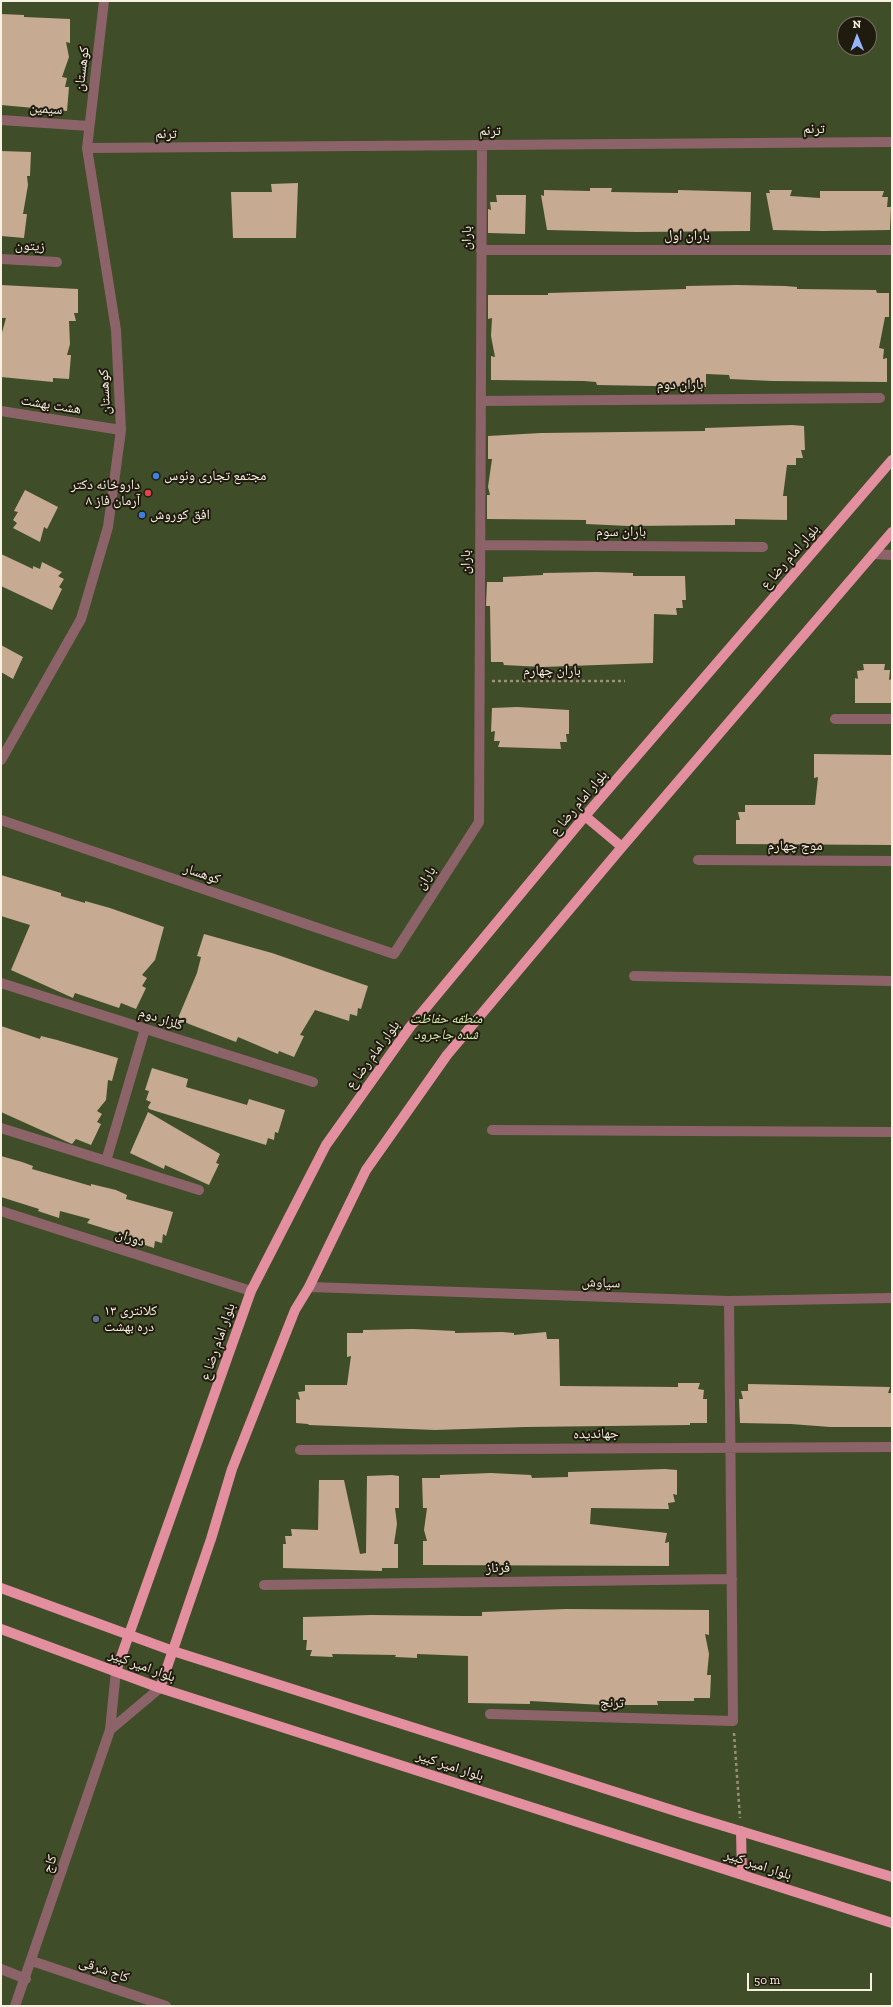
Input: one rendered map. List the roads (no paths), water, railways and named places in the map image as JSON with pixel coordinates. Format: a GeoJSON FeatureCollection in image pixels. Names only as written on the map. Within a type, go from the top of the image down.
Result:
{"type":"FeatureCollection","features":[{"type":"Feature","properties":{"kind":"main road","name":"بلوار امام رضا ع"},"geometry":{"type":"LineString","coordinates":[[116,1671],[251,1291],[326,1145],[410,1027],[585,816],[892,460]]}},
{"type":"Feature","properties":{"kind":"main road"},"geometry":{"type":"LineString","coordinates":[[160,1688],[232,1469],[294,1310],[309,1287],[366,1170],[447,1055],[622,847],[892,532]]}},
{"type":"Feature","properties":{"kind":"main road"},"geometry":{"type":"LineString","coordinates":[[585,816],[622,847]]}},
{"type":"Feature","properties":{"kind":"main road","name":"بلوار امیر کبیر"},"geometry":{"type":"LineString","coordinates":[[1,1588],[173,1651],[741,1831],[892,1877]]}},
{"type":"Feature","properties":{"kind":"main road","name":"بلوار امیر کبیر"},"geometry":{"type":"LineString","coordinates":[[1,1628],[160,1688],[892,1923]]}},
{"type":"Feature","properties":{"kind":"main road"},"geometry":{"type":"LineString","coordinates":[[741,1831],[742,1875]]}},
{"type":"Feature","properties":{"kind":"street","name":"کوهستان"},"geometry":{"type":"LineString","coordinates":[[1,760],[80,619],[108,527],[121,430],[116,330],[87,148],[104,1]]}},
{"type":"Feature","properties":{"kind":"street","name":"سیمین"},"geometry":{"type":"LineString","coordinates":[[1,120],[89,126]]}},
{"type":"Feature","properties":{"kind":"street","name":"ترنم"},"geometry":{"type":"LineString","coordinates":[[87,148],[892,142]]}},
{"type":"Feature","properties":{"kind":"street","name":"باران"},"geometry":{"type":"LineString","coordinates":[[394,954],[479,822],[482,145]]}},
{"type":"Feature","properties":{"kind":"street","name":"باران اول"},"geometry":{"type":"LineString","coordinates":[[481,250],[892,250]]}},
{"type":"Feature","properties":{"kind":"street","name":"زیتون"},"geometry":{"type":"LineString","coordinates":[[1,259],[57,262]]}},
{"type":"Feature","properties":{"kind":"street","name":"باران دوم"},"geometry":{"type":"LineString","coordinates":[[481,401],[880,398]]}},
{"type":"Feature","properties":{"kind":"street","name":"هشت بهشت"},"geometry":{"type":"LineString","coordinates":[[1,411],[121,430]]}},
{"type":"Feature","properties":{"kind":"street","name":"باران سوم"},"geometry":{"type":"LineString","coordinates":[[480,545],[763,547]]}},
{"type":"Feature","properties":{"kind":"street"},"geometry":{"type":"LineString","coordinates":[[873,554],[892,555]]}},
{"type":"Feature","properties":{"kind":"street"},"geometry":{"type":"LineString","coordinates":[[835,719],[892,719]]}},
{"type":"Feature","properties":{"kind":"street","name":"کوهسار"},"geometry":{"type":"LineString","coordinates":[[1,820],[394,954]]}},
{"type":"Feature","properties":{"kind":"street","name":"موج چهارم"},"geometry":{"type":"LineString","coordinates":[[698,860],[892,861]]}},
{"type":"Feature","properties":{"kind":"street"},"geometry":{"type":"LineString","coordinates":[[634,976],[892,981]]}},
{"type":"Feature","properties":{"kind":"street","name":"گلزار دوم"},"geometry":{"type":"LineString","coordinates":[[1,983],[313,1082]]}},
{"type":"Feature","properties":{"kind":"street"},"geometry":{"type":"LineString","coordinates":[[106,1161],[145,1029]]}},
{"type":"Feature","properties":{"kind":"street"},"geometry":{"type":"LineString","coordinates":[[1,1128],[199,1190]]}},
{"type":"Feature","properties":{"kind":"street"},"geometry":{"type":"LineString","coordinates":[[492,1130],[892,1132]]}},
{"type":"Feature","properties":{"kind":"street","name":"دوران"},"geometry":{"type":"LineString","coordinates":[[1,1211],[251,1291]]}},
{"type":"Feature","properties":{"kind":"street","name":"سیاوش"},"geometry":{"type":"LineString","coordinates":[[309,1287],[729,1301],[892,1298]]}},
{"type":"Feature","properties":{"kind":"street"},"geometry":{"type":"LineString","coordinates":[[729,1301],[732,1579]]}},
{"type":"Feature","properties":{"kind":"street","name":"جهاندیده"},"geometry":{"type":"LineString","coordinates":[[300,1450],[892,1446]]}},
{"type":"Feature","properties":{"kind":"street","name":"فرناز"},"geometry":{"type":"LineString","coordinates":[[264,1585],[732,1579]]}},
{"type":"Feature","properties":{"kind":"street","name":"ترنج"},"geometry":{"type":"LineString","coordinates":[[490,1714],[733,1721],[732,1579]]}},
{"type":"Feature","properties":{"kind":"street","name":"کاج"},"geometry":{"type":"LineString","coordinates":[[16,2006],[110,1730],[116,1671]]}},
{"type":"Feature","properties":{"kind":"street"},"geometry":{"type":"LineString","coordinates":[[110,1730],[160,1688]]}},
{"type":"Feature","properties":{"kind":"street","name":"کاج شرقی"},"geometry":{"type":"LineString","coordinates":[[32,1961],[166,2006]]}},
{"type":"Feature","properties":{"kind":"street"},"geometry":{"type":"LineString","coordinates":[[1,1969],[26,1979]]}},
{"type":"Feature","properties":{"kind":"place","name":"مجتمع تجاری ونوس"},"geometry":{"type":"Point","coordinates":[156,476]}},
{"type":"Feature","properties":{"kind":"place","name":"داروخانه دکتر آرمان فاز ۸"},"geometry":{"type":"Point","coordinates":[148,493]}},
{"type":"Feature","properties":{"kind":"place","name":"افق کوروش"},"geometry":{"type":"Point","coordinates":[142,515]}},
{"type":"Feature","properties":{"kind":"place","name":"کلانتری ۱۳ دره بهشت"},"geometry":{"type":"Point","coordinates":[96,1319]}},
{"type":"Feature","properties":{"kind":"park label","name":"منطقه حفاظت شده جاجرود"},"geometry":{"type":"Point","coordinates":[446,1028]}}]}
